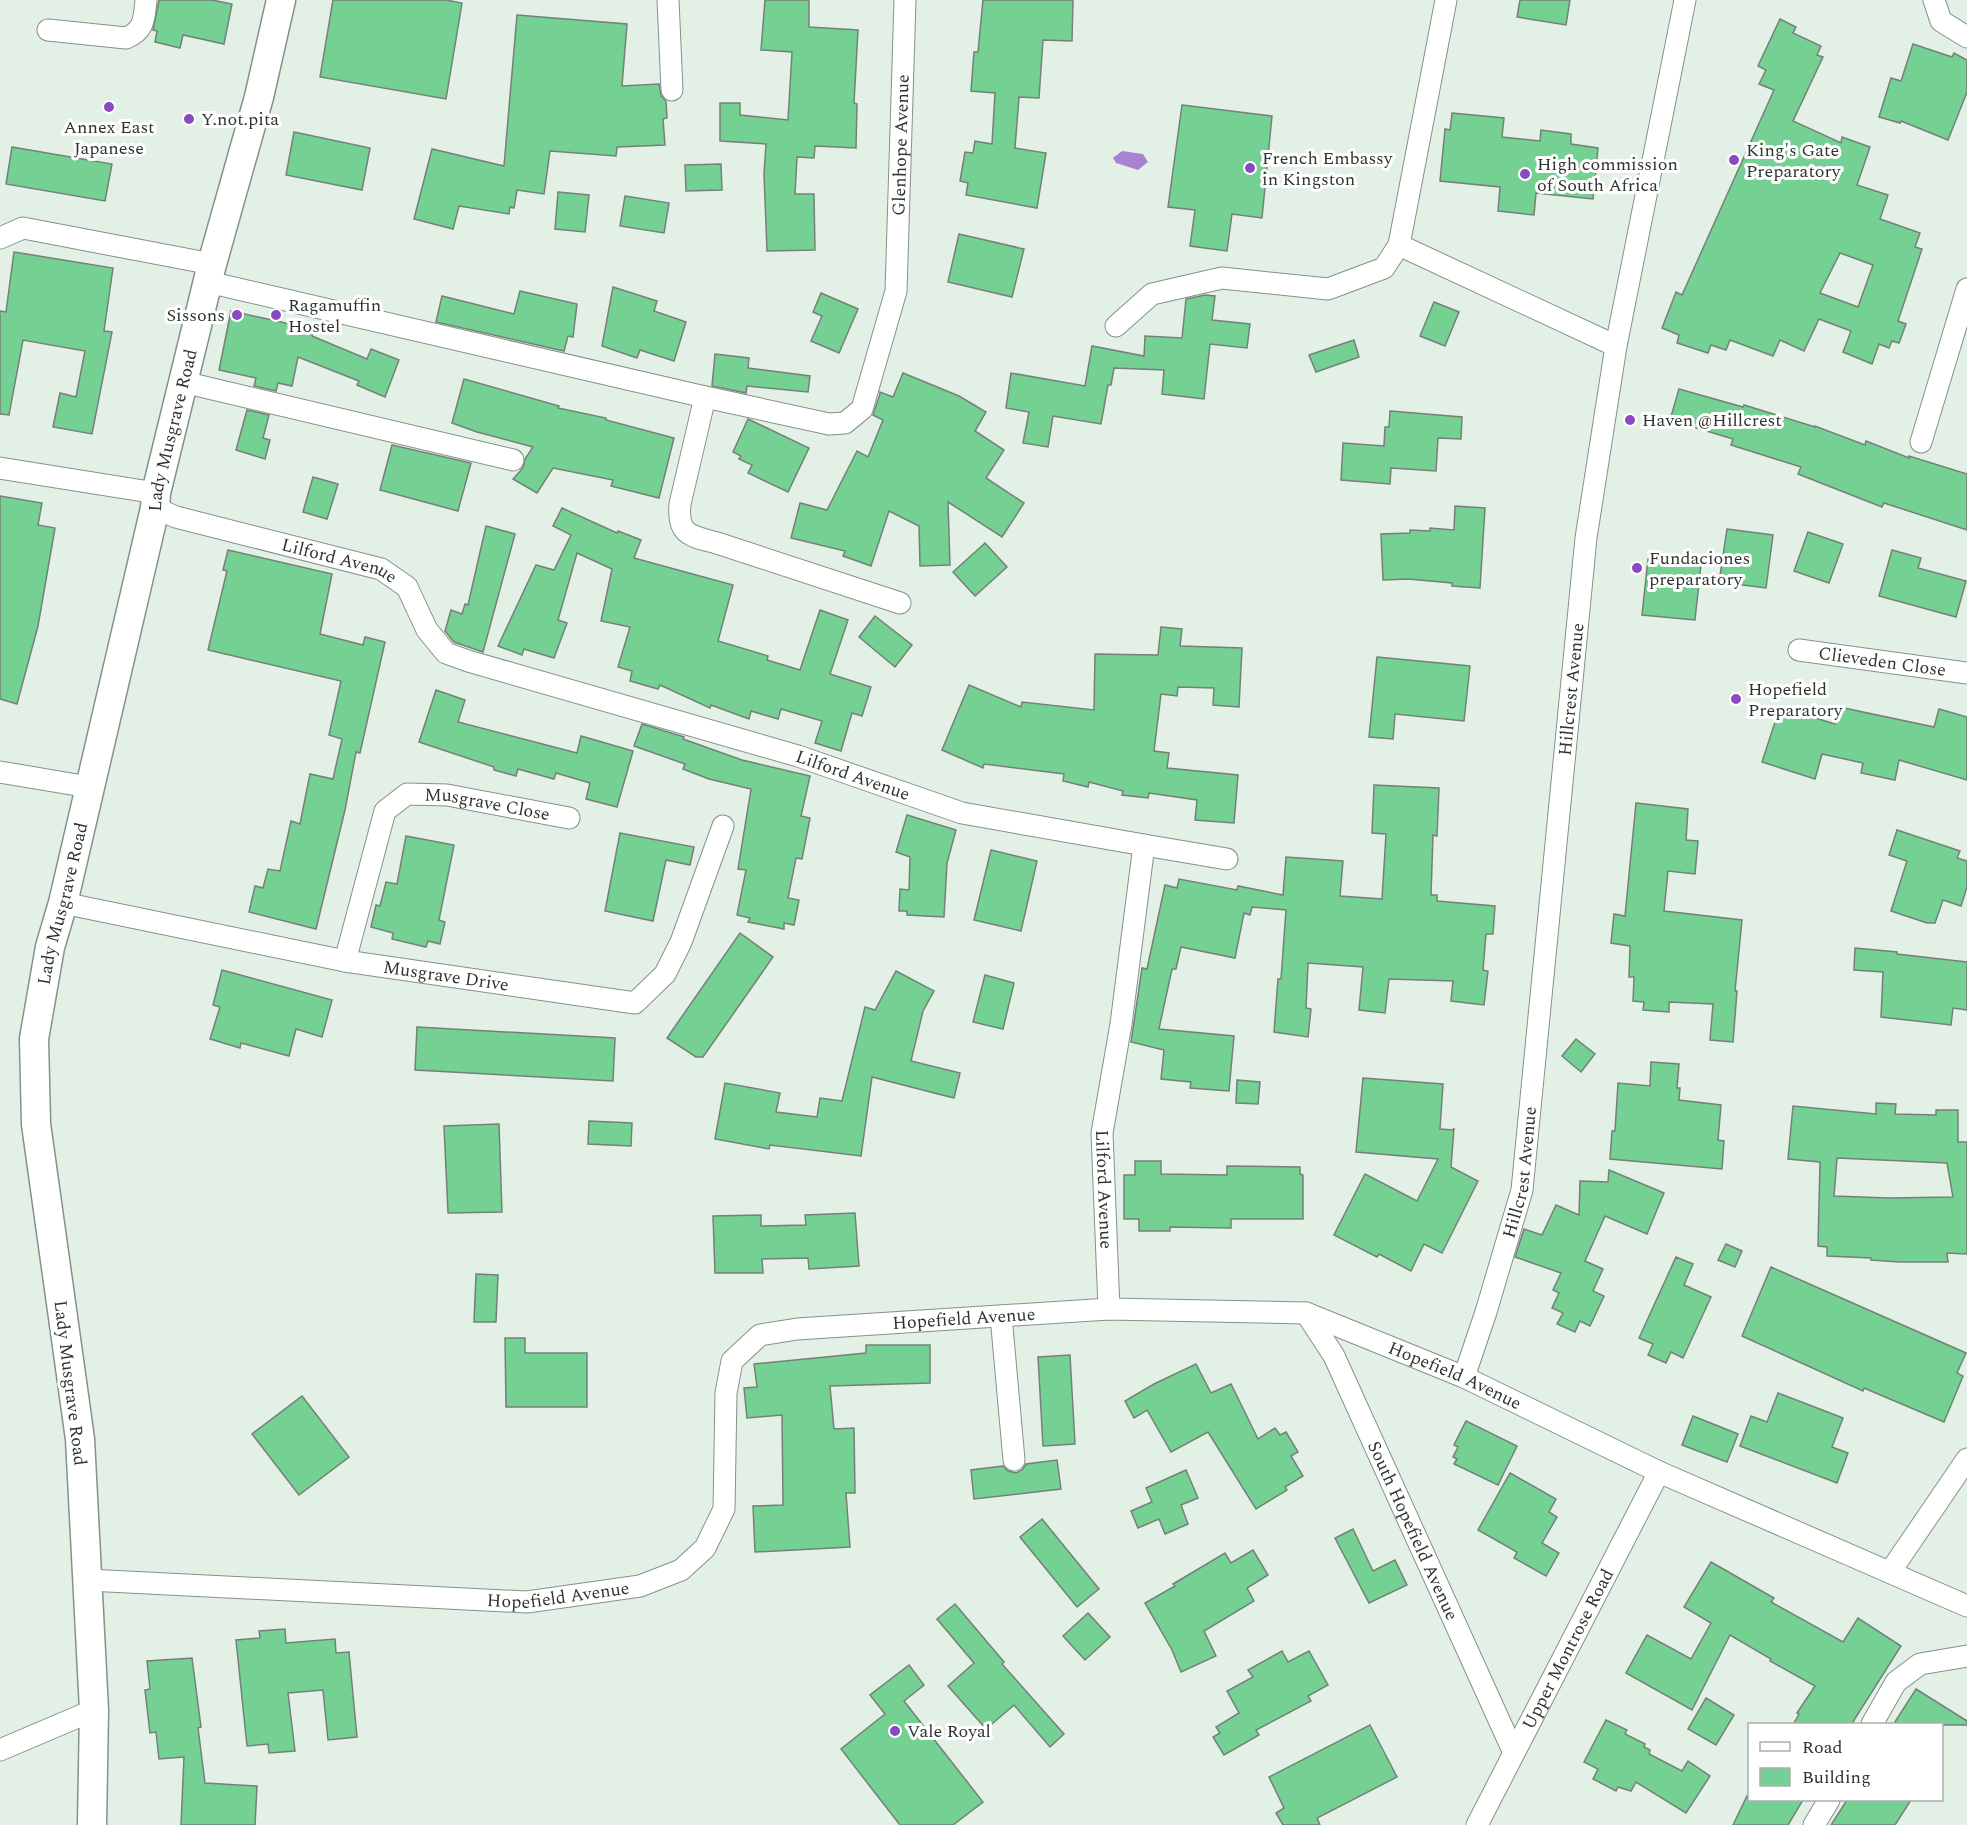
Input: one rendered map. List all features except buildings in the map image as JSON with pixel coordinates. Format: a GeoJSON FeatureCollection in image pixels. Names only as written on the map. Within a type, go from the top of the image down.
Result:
{"type":"FeatureCollection","features":[{"type":"Feature","properties":{"kind":"main road","name":"Lady Musgrave Road"},"geometry":{"type":"LineString","coordinates":[[92,1825],[94,1710],[80,1439],[36,1125],[34,1039],[50,947],[63,903],[183,382],[210,273],[259,97],[282,0]]}},
{"type":"Feature","properties":{"kind":"street"},"geometry":{"type":"LineString","coordinates":[[48,30],[126,38],[137,33],[141,26],[146,0]]}},
{"type":"Feature","properties":{"kind":"street"},"geometry":{"type":"LineString","coordinates":[[668,0],[672,90]]}},
{"type":"Feature","properties":{"kind":"street","name":"Glenhope Avenue"},"geometry":{"type":"LineString","coordinates":[[705,397],[830,424],[846,423],[862,409],[896,291],[904,0]]}},
{"type":"Feature","properties":{"kind":"street"},"geometry":{"type":"LineString","coordinates":[[1116,326],[1152,294],[1222,278],[1328,289],[1384,268],[1399,245],[1446,0]]}},
{"type":"Feature","properties":{"kind":"street","name":"Hillcrest Avenue"},"geometry":{"type":"LineString","coordinates":[[1464,1377],[1522,1190],[1586,538],[1616,346],[1685,0]]}},
{"type":"Feature","properties":{"kind":"street"},"geometry":{"type":"LineString","coordinates":[[1934,0],[1941,21],[1967,37]]}},
{"type":"Feature","properties":{"kind":"street"},"geometry":{"type":"LineString","coordinates":[[0,238],[23,228],[705,397],[678,517],[686,532],[691,536],[900,603]]}},
{"type":"Feature","properties":{"kind":"street"},"geometry":{"type":"LineString","coordinates":[[1399,245],[1616,346]]}},
{"type":"Feature","properties":{"kind":"street"},"geometry":{"type":"LineString","coordinates":[[1921,442],[1967,289]]}},
{"type":"Feature","properties":{"kind":"street"},"geometry":{"type":"LineString","coordinates":[[183,382],[513,460]]}},
{"type":"Feature","properties":{"kind":"street","name":"Lilford Avenue"},"geometry":{"type":"LineString","coordinates":[[0,468],[155,501],[176,518],[381,570],[407,587],[427,630],[446,653],[468,661],[798,756],[962,813],[1144,845],[1121,1024],[1102,1133],[1109,1309]]}},
{"type":"Feature","properties":{"kind":"street","name":"Clieveden Close"},"geometry":{"type":"LineString","coordinates":[[1799,650],[1967,673]]}},
{"type":"Feature","properties":{"kind":"street"},"geometry":{"type":"LineString","coordinates":[[0,772],[88,787]]}},
{"type":"Feature","properties":{"kind":"street","name":"Musgrave Close"},"geometry":{"type":"LineString","coordinates":[[345,961],[385,811],[407,794],[447,795],[569,818]]}},
{"type":"Feature","properties":{"kind":"street","name":"Musgrave Drive"},"geometry":{"type":"LineString","coordinates":[[63,903],[345,961],[635,1003],[665,974],[681,942],[723,826]]}},
{"type":"Feature","properties":{"kind":"street"},"geometry":{"type":"LineString","coordinates":[[1144,845],[1227,859]]}},
{"type":"Feature","properties":{"kind":"street","name":"Hopefield Avenue"},"geometry":{"type":"LineString","coordinates":[[88,1580],[527,1602],[640,1586],[681,1570],[689,1563],[705,1548],[724,1509],[726,1393],[732,1361],[759,1335],[798,1329],[1109,1309],[1306,1313],[1464,1377],[1659,1472],[1967,1606]]}},
{"type":"Feature","properties":{"kind":"street","name":"South Hopefield Avenue"},"geometry":{"type":"LineString","coordinates":[[1306,1313],[1334,1356],[1514,1753]]}},
{"type":"Feature","properties":{"kind":"street"},"geometry":{"type":"LineString","coordinates":[[1001,1316],[1014,1460]]}},
{"type":"Feature","properties":{"kind":"street"},"geometry":{"type":"LineString","coordinates":[[1890,1572],[1967,1459]]}},
{"type":"Feature","properties":{"kind":"street","name":"Upper Montrose Road"},"geometry":{"type":"LineString","coordinates":[[1477,1825],[1659,1472]]}},
{"type":"Feature","properties":{"kind":"street"},"geometry":{"type":"LineString","coordinates":[[1873,1723],[1896,1682],[1920,1664],[1967,1656]]}},
{"type":"Feature","properties":{"kind":"street"},"geometry":{"type":"LineString","coordinates":[[0,1750],[94,1710]]}},
{"type":"Feature","properties":{"kind":"street"},"geometry":{"type":"LineString","coordinates":[[1814,1825],[1828,1801]]}},
{"type":"Feature","properties":{"kind":"shaded area"},"geometry":{"type":"Polygon","coordinates":[[[1122,151],[1143,154],[1148,162],[1138,170],[1116,163],[1113,158],[1122,151]]]}},
{"type":"Feature","properties":{"kind":"place","name":"Annex East Japanese"},"geometry":{"type":"Point","coordinates":[109,107]}},
{"type":"Feature","properties":{"kind":"place","name":"Y.not.pita"},"geometry":{"type":"Point","coordinates":[189,119]}},
{"type":"Feature","properties":{"kind":"place","name":"King's Gate Preparatory"},"geometry":{"type":"Point","coordinates":[1734,160]}},
{"type":"Feature","properties":{"kind":"place","name":"French Embassy in Kingston"},"geometry":{"type":"Point","coordinates":[1250,168]}},
{"type":"Feature","properties":{"kind":"place","name":"High commission of South Africa"},"geometry":{"type":"Point","coordinates":[1525,174]}},
{"type":"Feature","properties":{"kind":"place","name":"Sissons"},"geometry":{"type":"Point","coordinates":[237,315]}},
{"type":"Feature","properties":{"kind":"place","name":"Ragamuffin Hostel"},"geometry":{"type":"Point","coordinates":[276,315]}},
{"type":"Feature","properties":{"kind":"place","name":"Haven @Hillcrest"},"geometry":{"type":"Point","coordinates":[1630,420]}},
{"type":"Feature","properties":{"kind":"place","name":"Fundaciones preparatory"},"geometry":{"type":"Point","coordinates":[1637,568]}},
{"type":"Feature","properties":{"kind":"place","name":"Hopefield Preparatory"},"geometry":{"type":"Point","coordinates":[1736,699]}},
{"type":"Feature","properties":{"kind":"place","name":"Vale Royal"},"geometry":{"type":"Point","coordinates":[895,1731]}}]}
